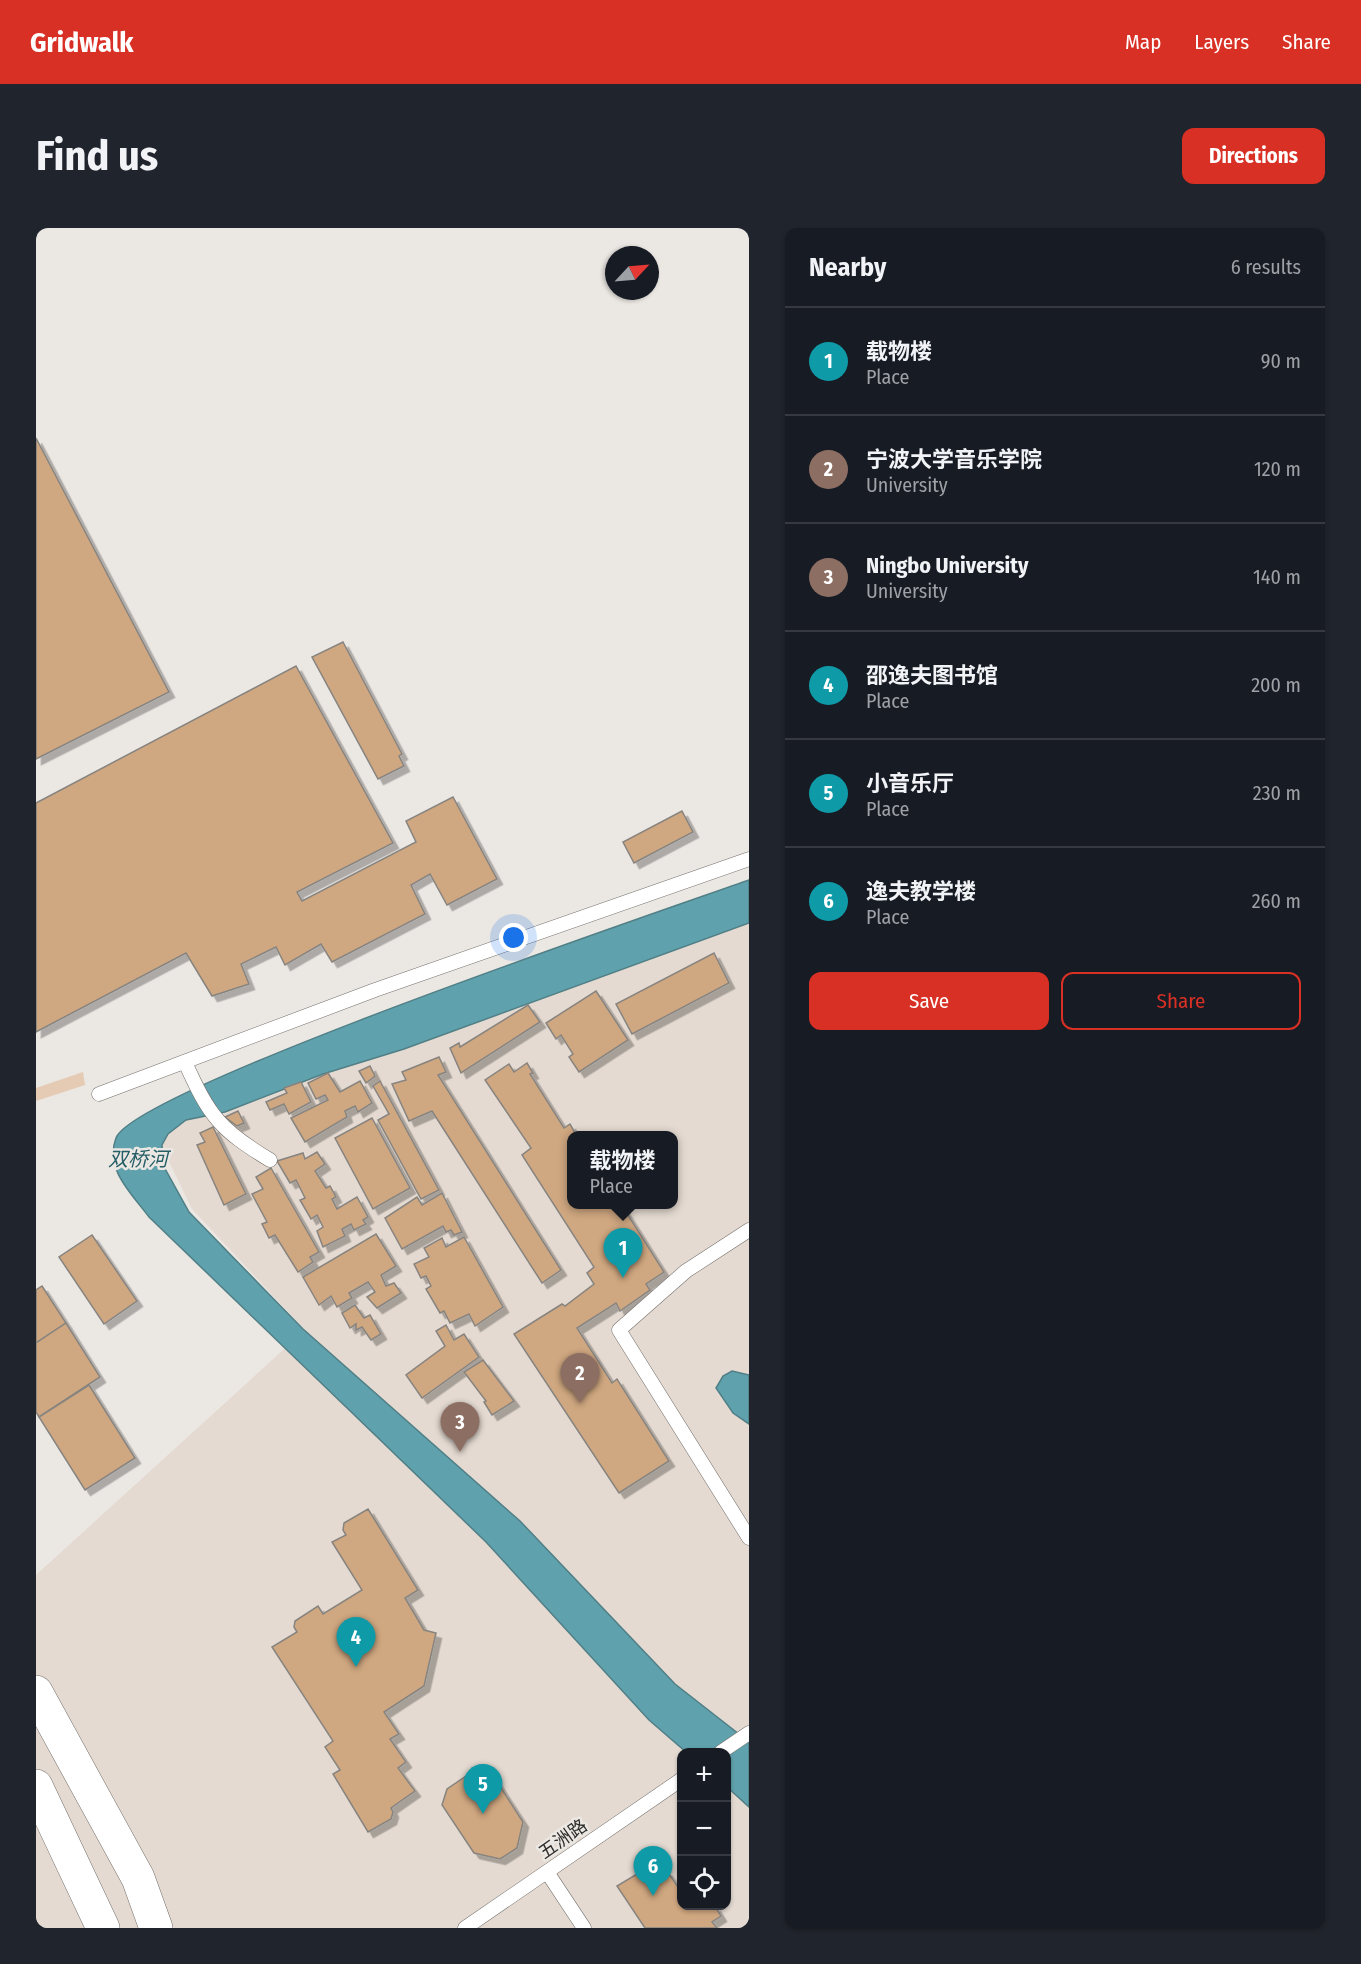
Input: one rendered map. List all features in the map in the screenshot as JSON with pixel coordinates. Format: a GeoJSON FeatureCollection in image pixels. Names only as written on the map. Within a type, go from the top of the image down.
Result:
{"type":"FeatureCollection","features":[{"type":"Feature","properties":{"kind":"street"},"geometry":{"type":"LineString","coordinates":[[36,1692],[138,1878],[156,1928]]}},
{"type":"Feature","properties":{"kind":"street"},"geometry":{"type":"LineString","coordinates":[[36,1786],[103,1928]]}},
{"type":"Feature","properties":{"kind":"lane"},"geometry":{"type":"LineString","coordinates":[[99,1094],[375,990],[749,859]]}},
{"type":"Feature","properties":{"kind":"lane"},"geometry":{"type":"LineString","coordinates":[[185,1062],[210,1112],[234,1138],[270,1160]]}},
{"type":"Feature","properties":{"kind":"lane"},"geometry":{"type":"LineString","coordinates":[[749,1230],[686,1271],[619,1330],[749,1538]]}},
{"type":"Feature","properties":{"kind":"lane"},"geometry":{"type":"LineString","coordinates":[[727,1748],[749,1733]]}},
{"type":"Feature","properties":{"kind":"lane","name":"五洲路"},"geometry":{"type":"LineString","coordinates":[[465,1928],[677,1782]]}},
{"type":"Feature","properties":{"kind":"lane"},"geometry":{"type":"LineString","coordinates":[[547,1872],[584,1928]]}},
{"type":"Feature","properties":{"kind":"shaded area"},"geometry":{"type":"Polygon","coordinates":[[[749,903],[749,1928],[36,1928],[36,1575],[305,1330],[192,1209],[156,1135],[217,1092],[749,903]]]}},
{"type":"Feature","properties":{"kind":"shaded area"},"geometry":{"type":"Polygon","coordinates":[[[83,1072],[85,1085],[36,1101],[36,1088],[83,1072]]]}},
{"type":"Feature","properties":{"kind":"water","name":"双桥河"},"geometry":{"type":"Polygon","coordinates":[[[749,880],[749,923],[404,1049],[323,1074],[225,1112],[186,1120],[168,1134],[162,1145],[163,1165],[189,1212],[303,1329],[520,1521],[675,1684],[749,1742],[749,1807],[731,1791],[731,1748],[681,1748],[649,1720],[486,1542],[149,1217],[128,1190],[117,1171],[113,1149],[116,1138],[145,1114],[212,1081],[303,1042],[518,961],[749,880]]]}},
{"type":"Feature","properties":{"kind":"water"},"geometry":{"type":"Polygon","coordinates":[[[732,1371],[749,1375],[749,1424],[733,1413],[716,1388],[723,1376],[732,1371]]]}},
{"type":"Feature","properties":{"kind":"building"},"geometry":{"type":"Polygon","coordinates":[[[36,438],[169,692],[36,759],[36,438]]]}},
{"type":"Feature","properties":{"kind":"building"},"geometry":{"type":"Polygon","coordinates":[[[343,642],[402,754],[399,756],[404,766],[378,779],[312,657],[343,642]]]}},
{"type":"Feature","properties":{"kind":"building"},"geometry":{"type":"Polygon","coordinates":[[[296,666],[393,843],[297,892],[302,901],[416,842],[406,821],[453,797],[497,879],[447,905],[430,874],[411,885],[425,914],[332,962],[321,944],[285,965],[276,947],[241,964],[249,984],[212,996],[186,953],[36,1032],[36,803],[296,666]]]}},
{"type":"Feature","properties":{"kind":"building"},"geometry":{"type":"Polygon","coordinates":[[[682,811],[693,832],[634,863],[623,842],[682,811]]]}},
{"type":"Feature","properties":{"kind":"building"},"geometry":{"type":"Polygon","coordinates":[[[714,953],[729,983],[632,1034],[616,1004],[714,953]]]}},
{"type":"Feature","properties":{"kind":"building"},"geometry":{"type":"Polygon","coordinates":[[[596,991],[628,1040],[579,1072],[569,1057],[573,1054],[561,1035],[556,1039],[546,1023],[596,991]]]}},
{"type":"Feature","properties":{"kind":"building"},"geometry":{"type":"Polygon","coordinates":[[[528,1005],[540,1022],[461,1073],[450,1048],[459,1043],[460,1047],[528,1005]]]}},
{"type":"Feature","properties":{"kind":"building"},"geometry":{"type":"Polygon","coordinates":[[[439,1057],[446,1072],[438,1075],[561,1270],[542,1283],[432,1111],[409,1121],[392,1084],[406,1080],[402,1072],[439,1057]]]}},
{"type":"Feature","properties":{"kind":"building"},"geometry":{"type":"Polygon","coordinates":[[[527,1063],[533,1073],[530,1074],[564,1128],[570,1124],[574,1131],[567,1131],[567,1209],[624,1209],[664,1272],[646,1284],[650,1290],[620,1311],[616,1303],[577,1328],[612,1383],[617,1379],[669,1461],[619,1493],[514,1334],[562,1304],[565,1306],[594,1284],[587,1273],[594,1267],[522,1155],[531,1148],[485,1080],[509,1064],[514,1072],[527,1063]]]}},
{"type":"Feature","properties":{"kind":"building"},"geometry":{"type":"Polygon","coordinates":[[[370,1066],[375,1076],[366,1083],[359,1071],[370,1066]]]}},
{"type":"Feature","properties":{"kind":"building"},"geometry":{"type":"Polygon","coordinates":[[[328,1073],[340,1092],[360,1081],[372,1103],[358,1112],[355,1106],[345,1111],[347,1117],[305,1142],[291,1118],[328,1100],[325,1095],[316,1099],[308,1083],[328,1073]]]}},
{"type":"Feature","properties":{"kind":"building"},"geometry":{"type":"Polygon","coordinates":[[[380,1081],[439,1190],[421,1199],[378,1120],[389,1114],[373,1086],[380,1081]]]}},
{"type":"Feature","properties":{"kind":"building"},"geometry":{"type":"Polygon","coordinates":[[[301,1082],[311,1102],[289,1114],[284,1104],[270,1110],[266,1102],[287,1093],[284,1088],[301,1082]]]}},
{"type":"Feature","properties":{"kind":"building"},"geometry":{"type":"Polygon","coordinates":[[[238,1111],[244,1123],[237,1126],[225,1117],[238,1111]]]}},
{"type":"Feature","properties":{"kind":"building"},"geometry":{"type":"Polygon","coordinates":[[[372,1118],[410,1188],[373,1209],[335,1138],[372,1118]]]}},
{"type":"Feature","properties":{"kind":"building"},"geometry":{"type":"Polygon","coordinates":[[[213,1127],[246,1194],[224,1205],[197,1145],[205,1142],[200,1133],[213,1127]]]}},
{"type":"Feature","properties":{"kind":"building"},"geometry":{"type":"Polygon","coordinates":[[[317,1152],[325,1164],[315,1171],[326,1188],[330,1186],[336,1197],[332,1199],[337,1209],[357,1197],[368,1217],[363,1220],[366,1224],[354,1230],[351,1224],[342,1229],[345,1236],[323,1247],[317,1231],[323,1227],[317,1215],[311,1219],[300,1200],[305,1198],[296,1180],[290,1183],[277,1161],[303,1153],[305,1159],[317,1152]]]}},
{"type":"Feature","properties":{"kind":"building"},"geometry":{"type":"Polygon","coordinates":[[[271,1168],[319,1252],[310,1257],[313,1262],[298,1272],[275,1235],[269,1238],[262,1224],[267,1222],[252,1194],[263,1189],[256,1177],[271,1168]]]}},
{"type":"Feature","properties":{"kind":"building"},"geometry":{"type":"Polygon","coordinates":[[[442,1193],[462,1232],[454,1235],[451,1230],[446,1232],[443,1226],[402,1249],[385,1218],[417,1197],[422,1205],[442,1193]]]}},
{"type":"Feature","properties":{"kind":"building"},"geometry":{"type":"Polygon","coordinates":[[[376,1234],[396,1266],[381,1275],[386,1286],[394,1283],[401,1293],[377,1308],[367,1297],[375,1292],[368,1282],[349,1293],[352,1298],[337,1307],[331,1296],[319,1305],[303,1277],[376,1234]]]}},
{"type":"Feature","properties":{"kind":"building"},"geometry":{"type":"Polygon","coordinates":[[[92,1235],[137,1301],[104,1324],[59,1257],[92,1235]]]}},
{"type":"Feature","properties":{"kind":"building"},"geometry":{"type":"Polygon","coordinates":[[[464,1237],[503,1307],[475,1326],[469,1314],[450,1323],[444,1311],[440,1313],[426,1289],[431,1286],[426,1276],[421,1278],[414,1264],[429,1257],[424,1248],[442,1238],[446,1247],[464,1237]]]}},
{"type":"Feature","properties":{"kind":"building"},"geometry":{"type":"Polygon","coordinates":[[[42,1286],[66,1323],[36,1343],[36,1290],[42,1286]]]}},
{"type":"Feature","properties":{"kind":"building"},"geometry":{"type":"Polygon","coordinates":[[[355,1305],[364,1318],[370,1315],[381,1334],[371,1340],[362,1327],[356,1330],[356,1324],[350,1328],[342,1313],[355,1305]]]}},
{"type":"Feature","properties":{"kind":"building"},"geometry":{"type":"Polygon","coordinates":[[[66,1323],[100,1377],[39,1417],[36,1412],[36,1343],[66,1323]]]}},
{"type":"Feature","properties":{"kind":"building"},"geometry":{"type":"Polygon","coordinates":[[[446,1325],[454,1340],[464,1334],[479,1357],[422,1398],[406,1375],[445,1346],[436,1331],[446,1325]]]}},
{"type":"Feature","properties":{"kind":"building"},"geometry":{"type":"Polygon","coordinates":[[[483,1360],[514,1401],[492,1415],[484,1402],[486,1401],[464,1372],[483,1360]]]}},
{"type":"Feature","properties":{"kind":"building"},"geometry":{"type":"Polygon","coordinates":[[[89,1385],[135,1458],[85,1490],[39,1417],[89,1385]]]}},
{"type":"Feature","properties":{"kind":"building"},"geometry":{"type":"Polygon","coordinates":[[[368,1509],[418,1590],[405,1598],[424,1630],[436,1633],[424,1686],[384,1712],[399,1734],[390,1739],[406,1762],[398,1768],[415,1791],[391,1808],[393,1812],[391,1819],[368,1832],[333,1774],[340,1770],[325,1747],[333,1741],[272,1647],[297,1632],[294,1627],[295,1621],[318,1606],[323,1614],[362,1590],[332,1542],[346,1535],[343,1530],[344,1523],[368,1509]]]}},
{"type":"Feature","properties":{"kind":"building"},"geometry":{"type":"Polygon","coordinates":[[[475,1770],[492,1774],[523,1822],[517,1848],[500,1859],[474,1853],[442,1805],[447,1789],[475,1770]]]}},
{"type":"Feature","properties":{"kind":"building"},"geometry":{"type":"Polygon","coordinates":[[[652,1865],[658,1875],[667,1871],[677,1886],[677,1910],[717,1910],[721,1916],[712,1922],[717,1928],[645,1928],[617,1886],[652,1865]]]}},
{"type":"Feature","properties":{"kind":"place","name":"载物楼"},"geometry":{"type":"Point","coordinates":[623,1278]}},
{"type":"Feature","properties":{"kind":"place","name":"宁波大学音乐学院"},"geometry":{"type":"Point","coordinates":[580,1403]}},
{"type":"Feature","properties":{"kind":"place","name":"Ningbo University"},"geometry":{"type":"Point","coordinates":[460,1452]}},
{"type":"Feature","properties":{"kind":"place","name":"邵逸夫图书馆"},"geometry":{"type":"Point","coordinates":[356,1667]}},
{"type":"Feature","properties":{"kind":"place","name":"小音乐厅"},"geometry":{"type":"Point","coordinates":[483,1814]}},
{"type":"Feature","properties":{"kind":"place","name":"逸夫教学楼"},"geometry":{"type":"Point","coordinates":[653,1896]}}]}
